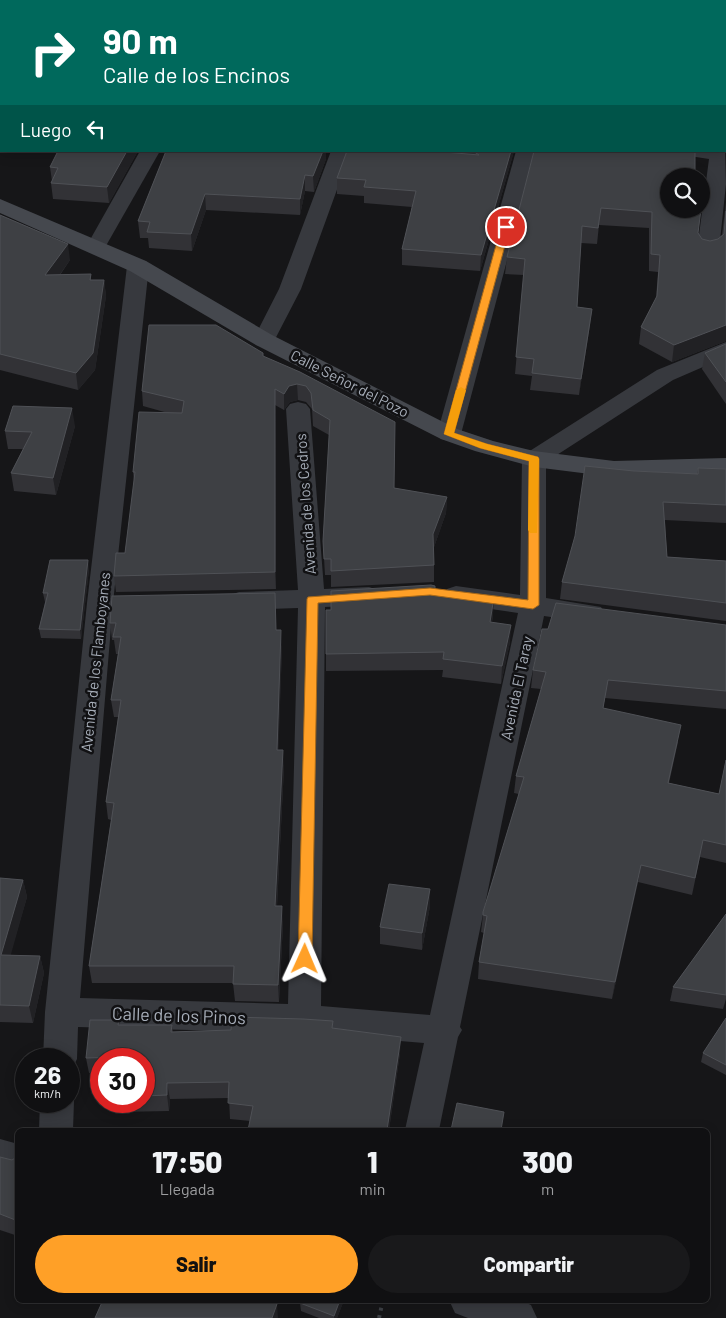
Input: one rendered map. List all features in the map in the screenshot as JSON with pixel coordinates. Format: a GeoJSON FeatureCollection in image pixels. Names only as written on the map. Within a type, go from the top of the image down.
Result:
{"type":"FeatureCollection","features":[{"type":"Feature","properties":{"kind":"street"},"geometry":{"type":"LineString","coordinates":[[96,247],[149,152]]}},
{"type":"Feature","properties":{"kind":"street"},"geometry":{"type":"LineString","coordinates":[[264,340],[290,289],[341,152]]}},
{"type":"Feature","properties":{"kind":"street"},"geometry":{"type":"LineString","coordinates":[[449,434],[526,152]]}},
{"type":"Feature","properties":{"kind":"street"},"geometry":{"type":"LineString","coordinates":[[701,152],[722,154],[708,250]]}},
{"type":"Feature","properties":{"kind":"street","name":"Calle Señor del Pozo"},"geometry":{"type":"LineString","coordinates":[[0,205],[138,266],[264,340],[449,434],[484,446],[534,459],[614,469],[726,466]]}},
{"type":"Feature","properties":{"kind":"street","name":"Avenida de los Flamboyanes"},"geometry":{"type":"LineString","coordinates":[[60,1048],[62,1012],[110,603],[138,266]]}},
{"type":"Feature","properties":{"kind":"street"},"geometry":{"type":"LineString","coordinates":[[534,459],[665,375],[726,349]]}},
{"type":"Feature","properties":{"kind":"street","name":"Avenida de los Cedros"},"geometry":{"type":"LineString","coordinates":[[298,410],[312,599],[304,1019]]}},
{"type":"Feature","properties":{"kind":"street","name":"Avenida El Taray"},"geometry":{"type":"LineString","coordinates":[[422,1128],[445,1030],[533,605],[534,459]]}},
{"type":"Feature","properties":{"kind":"street"},"geometry":{"type":"LineString","coordinates":[[430,592],[620,618]]}},
{"type":"Feature","properties":{"kind":"street"},"geometry":{"type":"LineString","coordinates":[[216,601],[312,599],[391,594]]}},
{"type":"Feature","properties":{"kind":"street","name":"Calle de los Pinos"},"geometry":{"type":"LineString","coordinates":[[62,1012],[304,1019],[445,1030]]}},
{"type":"Feature","properties":{"kind":"street"},"geometry":{"type":"LineString","coordinates":[[56,1128],[57,1113]]}},
{"type":"Feature","properties":{"kind":"street"},"geometry":{"type":"LineString","coordinates":[[0,1154],[15,1159]]}},
{"type":"Feature","properties":{"kind":"street"},"geometry":{"type":"LineString","coordinates":[[476,1303],[518,1318]]}},
{"type":"Feature","properties":{"kind":"path"},"geometry":{"type":"LineString","coordinates":[[379,1318],[382,1303]]}},
{"type":"Feature","properties":{"kind":"building"},"geometry":{"type":"Polygon","coordinates":[[[58,152],[126,152],[107,187],[51,183],[58,168],[50,167],[58,152]]]}},
{"type":"Feature","properties":{"kind":"building"},"geometry":{"type":"Polygon","coordinates":[[[166,152],[323,152],[313,176],[305,175],[300,199],[205,194],[191,234],[147,232],[150,222],[138,221],[166,152]]]}},
{"type":"Feature","properties":{"kind":"building"},"geometry":{"type":"Polygon","coordinates":[[[347,152],[444,152],[479,155],[474,152],[511,152],[481,255],[402,249],[416,191],[364,187],[366,180],[337,178],[347,152]]]}},
{"type":"Feature","properties":{"kind":"building"},"geometry":{"type":"Polygon","coordinates":[[[534,152],[695,152],[695,168],[660,168],[660,218],[700,218],[698,233],[702,239],[710,241],[718,239],[724,234],[726,211],[726,325],[674,345],[641,327],[657,296],[660,255],[651,254],[652,212],[601,208],[598,228],[582,226],[577,307],[592,309],[581,379],[532,373],[534,359],[516,357],[525,259],[507,257],[534,152]]]}},
{"type":"Feature","properties":{"kind":"building"},"geometry":{"type":"Polygon","coordinates":[[[0,215],[68,244],[45,275],[91,274],[90,280],[104,280],[93,353],[76,373],[0,354],[0,215]]]}},
{"type":"Feature","properties":{"kind":"building"},"geometry":{"type":"Polygon","coordinates":[[[149,325],[216,325],[263,353],[263,356],[300,372],[395,422],[394,488],[447,497],[433,534],[434,565],[331,571],[331,559],[324,559],[323,541],[330,420],[313,410],[311,393],[306,386],[297,384],[289,386],[284,394],[275,389],[275,572],[114,576],[116,553],[125,553],[135,472],[133,472],[139,412],[182,413],[184,401],[142,391],[149,325]]]}},
{"type":"Feature","properties":{"kind":"building"},"geometry":{"type":"Polygon","coordinates":[[[726,344],[726,382],[705,353],[726,344]]]}},
{"type":"Feature","properties":{"kind":"building"},"geometry":{"type":"Polygon","coordinates":[[[13,406],[72,408],[53,478],[11,473],[32,432],[5,431],[13,406]]]}},
{"type":"Feature","properties":{"kind":"building"},"geometry":{"type":"Polygon","coordinates":[[[585,466],[634,471],[698,474],[698,468],[726,469],[726,505],[663,502],[667,557],[726,561],[726,603],[562,582],[575,536],[585,466]]]}},
{"type":"Feature","properties":{"kind":"building"},"geometry":{"type":"Polygon","coordinates":[[[50,560],[88,560],[80,630],[39,629],[48,593],[43,593],[50,560]]]}},
{"type":"Feature","properties":{"kind":"building"},"geometry":{"type":"Polygon","coordinates":[[[435,586],[435,590],[494,597],[490,622],[511,625],[502,666],[443,659],[444,652],[326,654],[326,610],[331,610],[331,591],[435,586]]]}},
{"type":"Feature","properties":{"kind":"building"},"geometry":{"type":"Polygon","coordinates":[[[275,593],[276,630],[281,630],[277,750],[283,750],[275,906],[282,906],[278,985],[233,984],[234,966],[89,966],[114,803],[106,802],[121,700],[111,700],[121,637],[113,637],[116,623],[110,623],[112,596],[275,593]]]}},
{"type":"Feature","properties":{"kind":"building"},"geometry":{"type":"Polygon","coordinates":[[[556,603],[726,625],[726,691],[608,680],[603,708],[681,725],[668,783],[719,794],[726,760],[726,845],[703,840],[695,878],[641,865],[615,982],[479,962],[487,916],[483,915],[483,912],[524,777],[516,776],[546,672],[533,670],[542,629],[548,629],[556,603]]]}},
{"type":"Feature","properties":{"kind":"building"},"geometry":{"type":"Polygon","coordinates":[[[0,878],[23,880],[1,955],[40,956],[29,1006],[0,1005],[0,878]]]}},
{"type":"Feature","properties":{"kind":"building"},"geometry":{"type":"Polygon","coordinates":[[[389,884],[430,889],[422,933],[380,927],[389,884]]]}},
{"type":"Feature","properties":{"kind":"building"},"geometry":{"type":"Polygon","coordinates":[[[726,914],[726,995],[673,987],[726,914]]]}},
{"type":"Feature","properties":{"kind":"building"},"geometry":{"type":"Polygon","coordinates":[[[232,1017],[333,1021],[332,1028],[401,1037],[387,1128],[248,1128],[253,1106],[228,1103],[229,1082],[167,1083],[167,1095],[155,1096],[155,1048],[90,1048],[90,1058],[86,1058],[90,1020],[119,1020],[118,1025],[172,1025],[171,1032],[231,1030],[232,1017]]]}},
{"type":"Feature","properties":{"kind":"building"},"geometry":{"type":"Polygon","coordinates":[[[726,1018],[726,1065],[703,1053],[726,1018]]]}},
{"type":"Feature","properties":{"kind":"building"},"geometry":{"type":"Polygon","coordinates":[[[457,1103],[504,1112],[501,1128],[451,1128],[457,1103]]]}},
{"type":"Feature","properties":{"kind":"building"},"geometry":{"type":"Polygon","coordinates":[[[0,1157],[12,1160],[15,1158],[15,1220],[0,1214],[0,1157]]]}},
{"type":"Feature","properties":{"kind":"building"},"geometry":{"type":"Polygon","coordinates":[[[102,1303],[277,1304],[272,1318],[95,1318],[102,1303]]]}},
{"type":"Feature","properties":{"kind":"building"},"geometry":{"type":"Polygon","coordinates":[[[300,1303],[339,1303],[334,1316],[300,1303]]]}},
{"type":"Feature","properties":{"kind":"slow traffic"},"geometry":{"type":"LineString","coordinates":[[461,390],[449,434],[484,446],[534,459],[534,530]]}},
{"type":"Feature","properties":{"kind":"route"},"geometry":{"type":"LineString","coordinates":[[305,959],[312,599],[430,592],[533,605],[534,459],[484,446],[449,434],[506,227]]}}]}
